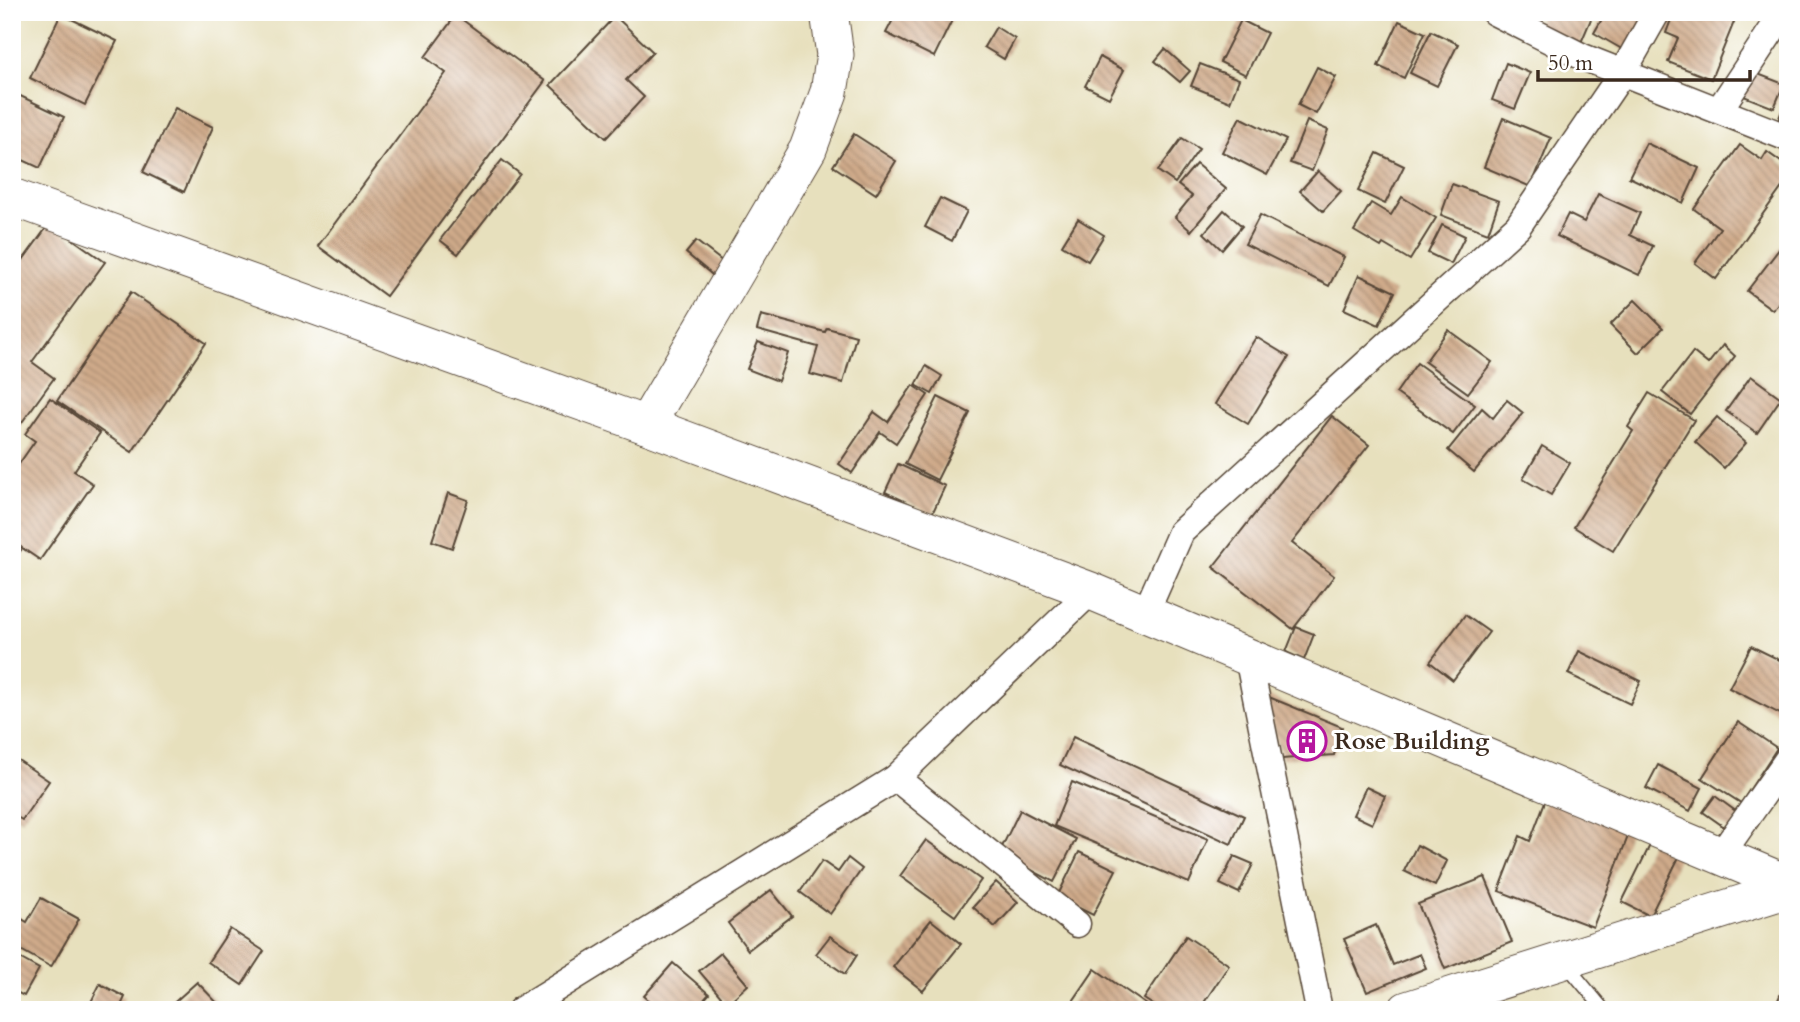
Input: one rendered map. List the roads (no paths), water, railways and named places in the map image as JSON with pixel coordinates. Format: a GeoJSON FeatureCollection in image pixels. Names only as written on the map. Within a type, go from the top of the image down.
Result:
{"type":"FeatureCollection","features":[{"type":"Feature","properties":{"kind":"street"},"geometry":{"type":"LineString","coordinates":[[646,425],[808,149],[829,92],[835,55],[829,12]]}},
{"type":"Feature","properties":{"kind":"street"},"geometry":{"type":"LineString","coordinates":[[1494,12],[1583,57],[1788,138]]}},
{"type":"Feature","properties":{"kind":"street"},"geometry":{"type":"LineString","coordinates":[[1145,614],[1181,532],[1518,226],[1623,72],[1657,12]]}},
{"type":"Feature","properties":{"kind":"street"},"geometry":{"type":"LineString","coordinates":[[1719,110],[1784,12]]}},
{"type":"Feature","properties":{"kind":"street"},"geometry":{"type":"LineString","coordinates":[[12,197],[646,425],[1091,591],[1788,886]]}},
{"type":"Feature","properties":{"kind":"street"},"geometry":{"type":"LineString","coordinates":[[521,1010],[896,778],[1091,591]]}},
{"type":"Feature","properties":{"kind":"street"},"geometry":{"type":"LineString","coordinates":[[1248,657],[1319,1010]]}},
{"type":"Feature","properties":{"kind":"street"},"geometry":{"type":"LineString","coordinates":[[1720,856],[1788,759]]}},
{"type":"Feature","properties":{"kind":"street"},"geometry":{"type":"LineString","coordinates":[[896,778],[1077,924]]}},
{"type":"Feature","properties":{"kind":"street"},"geometry":{"type":"LineString","coordinates":[[1407,1010],[1788,886]]}},
{"type":"Feature","properties":{"kind":"lane"},"geometry":{"type":"LineString","coordinates":[[1562,960],[1604,1010]]}},
{"type":"Feature","properties":{"kind":"place","name":"Rose Building"},"geometry":{"type":"Point","coordinates":[1307,741]}}]}
